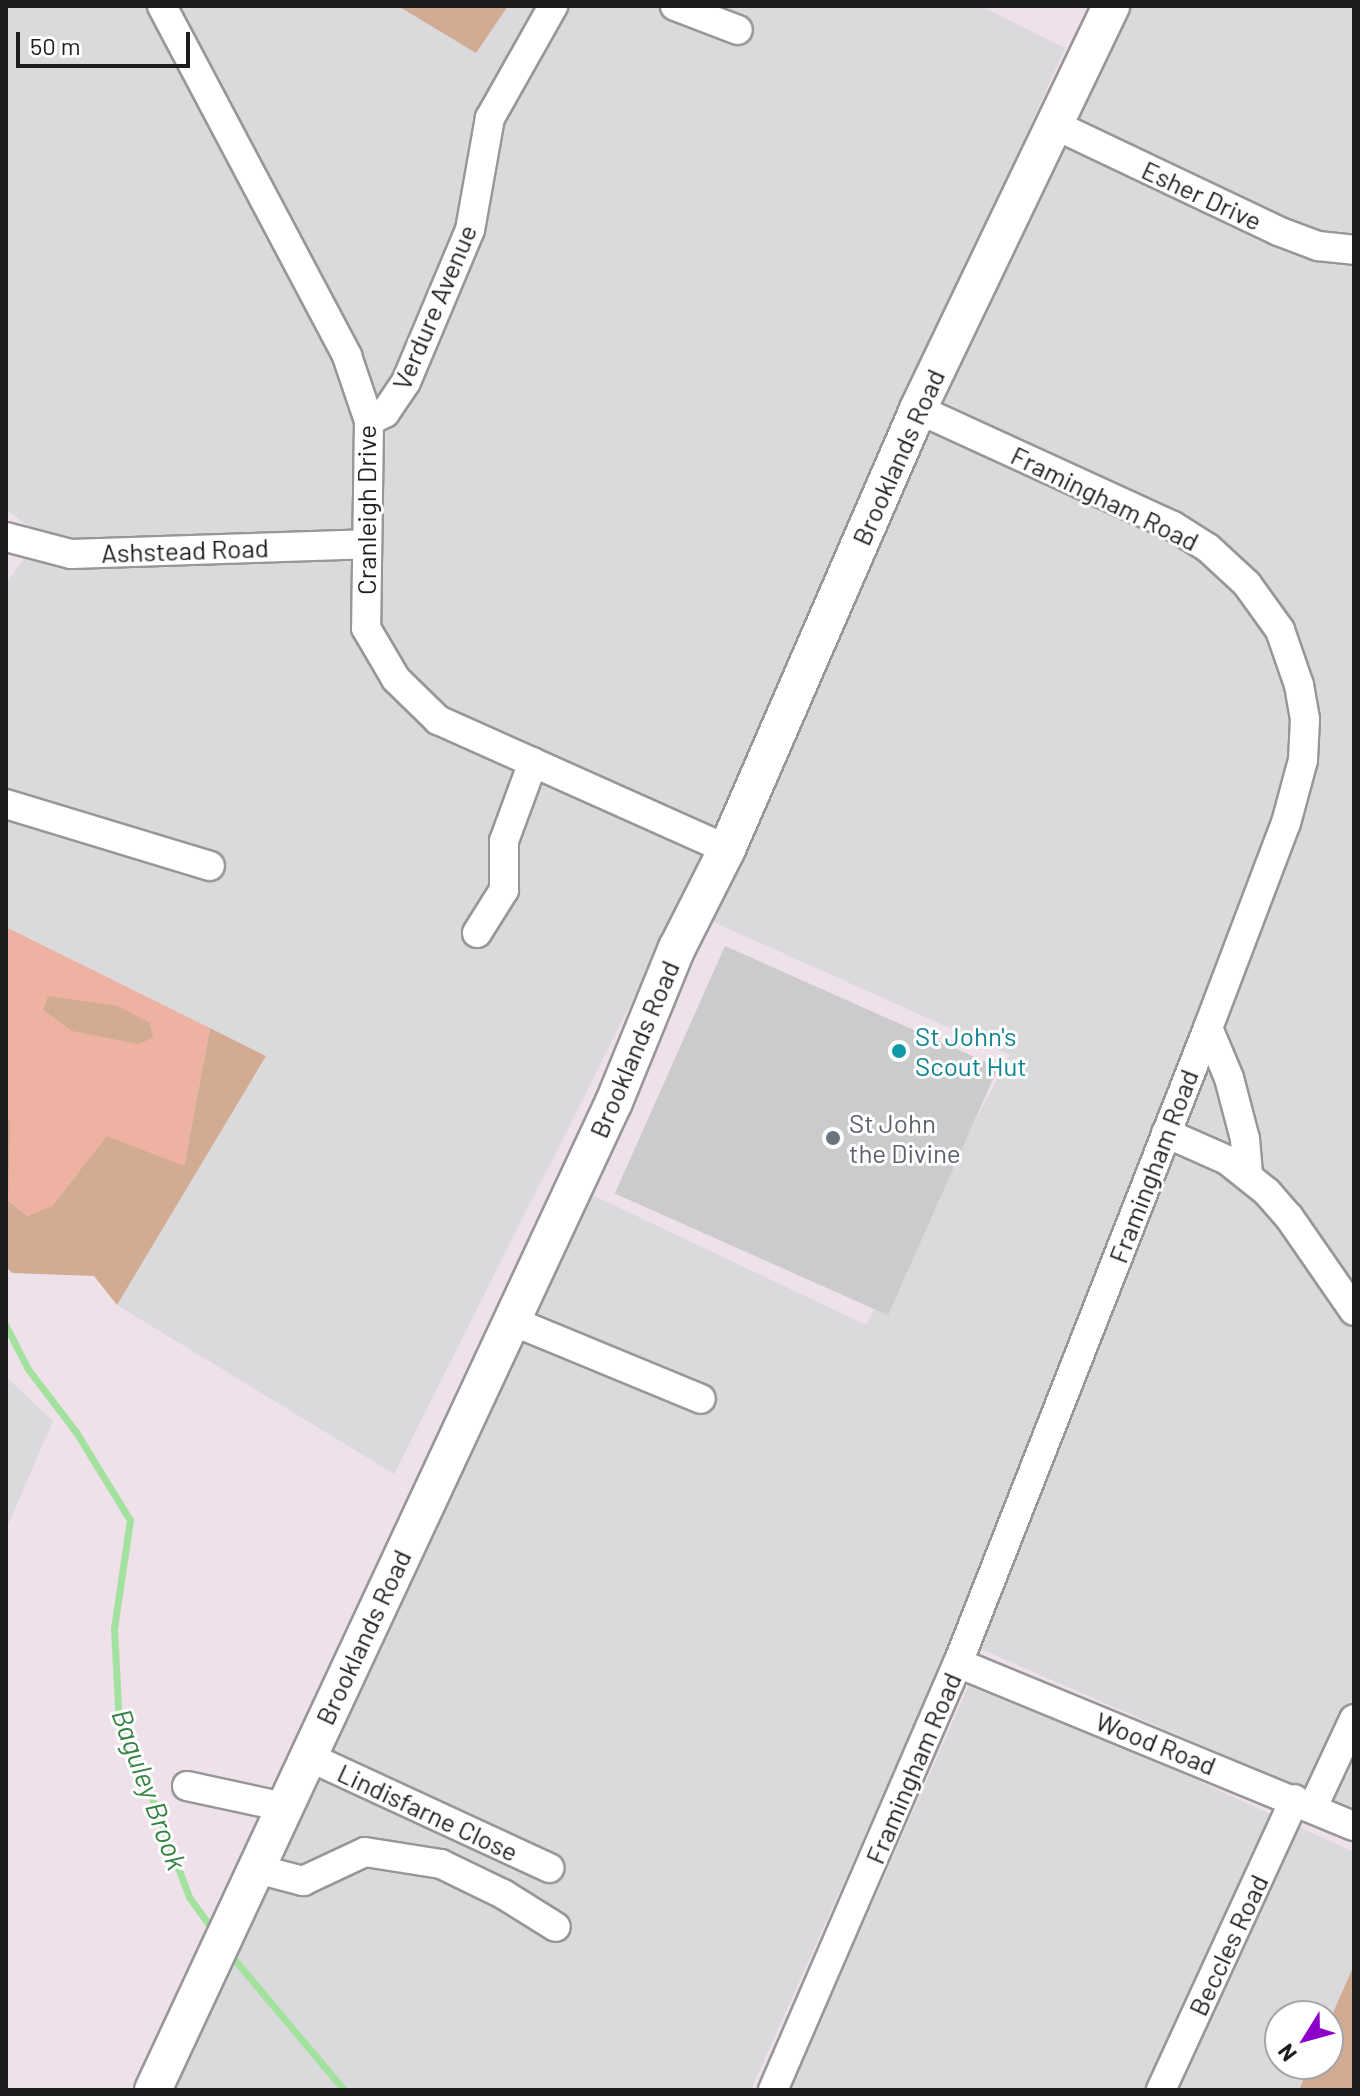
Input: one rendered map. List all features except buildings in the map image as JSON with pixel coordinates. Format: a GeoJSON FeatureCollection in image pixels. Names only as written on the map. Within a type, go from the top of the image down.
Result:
{"type":"FeatureCollection","features":[{"type":"Feature","properties":{"kind":"street","name":"Cranleigh Drive"},"geometry":{"type":"LineString","coordinates":[[162,6],[347,356],[369,421],[366,628],[396,679],[438,720],[727,849]]}},
{"type":"Feature","properties":{"kind":"street","name":"Verdure Avenue"},"geometry":{"type":"LineString","coordinates":[[369,421],[385,413],[406,382],[470,230],[490,118],[553,6]]}},
{"type":"Feature","properties":{"kind":"street"},"geometry":{"type":"LineString","coordinates":[[675,6],[738,30]]}},
{"type":"Feature","properties":{"kind":"street","name":"Brooklands Road"},"geometry":{"type":"LineString","coordinates":[[153,2090],[614,1102],[677,948],[727,849],[918,409],[1111,6]]}},
{"type":"Feature","properties":{"kind":"street","name":"Esher Drive"},"geometry":{"type":"LineString","coordinates":[[1055,125],[1278,231],[1318,246],[1354,250]]}},
{"type":"Feature","properties":{"kind":"street","name":"Framingham Road"},"geometry":{"type":"LineString","coordinates":[[773,2090],[958,1663],[1208,1028],[1286,823],[1303,760],[1305,719],[1299,685],[1280,630],[1247,584],[1208,548],[1173,526],[918,409]]}},
{"type":"Feature","properties":{"kind":"street","name":"Ashstead Road"},"geometry":{"type":"LineString","coordinates":[[6,537],[71,554],[366,544]]}},
{"type":"Feature","properties":{"kind":"street"},"geometry":{"type":"LineString","coordinates":[[477,933],[504,890],[504,841],[533,762]]}},
{"type":"Feature","properties":{"kind":"street"},"geometry":{"type":"LineString","coordinates":[[6,804],[210,866]]}},
{"type":"Feature","properties":{"kind":"street"},"geometry":{"type":"LineString","coordinates":[[1208,1028],[1229,1078],[1245,1139],[1248,1175]]}},
{"type":"Feature","properties":{"kind":"street"},"geometry":{"type":"LineString","coordinates":[[1166,1133],[1206,1148],[1248,1175],[1289,1217],[1354,1311]]}},
{"type":"Feature","properties":{"kind":"street"},"geometry":{"type":"LineString","coordinates":[[512,1321],[701,1399]]}},
{"type":"Feature","properties":{"kind":"street","name":"Wood Road"},"geometry":{"type":"LineString","coordinates":[[958,1663],[1354,1826]]}},
{"type":"Feature","properties":{"kind":"street","name":"Beccles Road"},"geometry":{"type":"LineString","coordinates":[[1161,2090],[1304,1803],[1354,1719]]}},
{"type":"Feature","properties":{"kind":"street","name":"Lindisfarne Close"},"geometry":{"type":"LineString","coordinates":[[307,1756],[549,1868]]}},
{"type":"Feature","properties":{"kind":"street"},"geometry":{"type":"LineString","coordinates":[[187,1786],[284,1807]]}},
{"type":"Feature","properties":{"kind":"street"},"geometry":{"type":"LineString","coordinates":[[250,1884],[303,1881],[365,1852],[441,1864],[503,1894],[556,1927]]}},
{"type":"Feature","properties":{"kind":"shaded area"},"geometry":{"type":"Polygon","coordinates":[[[6,6],[398,6],[476,52],[508,6],[981,6],[1065,48],[693,880],[394,1474],[117,1305],[266,1056],[6,927],[6,584],[39,535],[6,509],[6,6]]]}},
{"type":"Feature","properties":{"kind":"shaded area"},"geometry":{"type":"Polygon","coordinates":[[[398,6],[508,6],[476,53],[398,6]]]}},
{"type":"Feature","properties":{"kind":"shaded area"},"geometry":{"type":"Polygon","coordinates":[[[1127,6],[1354,6],[1354,1815],[953,1637],[751,2090],[159,2090],[586,1192],[866,1325],[1010,1055],[711,921],[1032,198],[1127,6]]]}},
{"type":"Feature","properties":{"kind":"shaded area"},"geometry":{"type":"Polygon","coordinates":[[[6,927],[210,1028],[184,1166],[76,1175],[52,1207],[28,1216],[8,1201],[6,927]]]}},
{"type":"Feature","properties":{"kind":"shaded area"},"geometry":{"type":"Polygon","coordinates":[[[725,946],[998,1068],[888,1315],[615,1194],[725,946]]]}},
{"type":"Feature","properties":{"kind":"shaded area"},"geometry":{"type":"Polygon","coordinates":[[[48,996],[118,1006],[150,1023],[153,1038],[138,1044],[72,1031],[43,1010],[48,996]]]}},
{"type":"Feature","properties":{"kind":"shaded area"},"geometry":{"type":"Polygon","coordinates":[[[210,1028],[266,1056],[117,1305],[94,1276],[12,1273],[6,1267],[6,1116],[10,1122],[8,1201],[28,1216],[52,1206],[107,1136],[184,1166],[210,1028]]]}},
{"type":"Feature","properties":{"kind":"shaded area"},"geometry":{"type":"Polygon","coordinates":[[[6,1377],[53,1421],[6,1529],[6,1377]]]}},
{"type":"Feature","properties":{"kind":"shaded area"},"geometry":{"type":"Polygon","coordinates":[[[972,1678],[1354,1852],[1354,1965],[1339,2000],[1264,2000],[1264,2080],[1303,2080],[1299,2090],[790,2090],[972,1678]]]}},
{"type":"Feature","properties":{"kind":"shaded area"},"geometry":{"type":"Polygon","coordinates":[[[1354,1965],[1354,2090],[1299,2090],[1303,2080],[1344,2080],[1344,2000],[1339,2000],[1354,1965]]]}},
{"type":"Feature","properties":{"kind":"waterway","name":"Baguley Brook"},"geometry":{"type":"LineString","coordinates":[[6,1326],[28,1369],[76,1432],[130,1520],[114,1628],[118,1708],[189,1897],[215,1933]]}},
{"type":"Feature","properties":{"kind":"waterway","name":"Baguley Brook"},"geometry":{"type":"LineString","coordinates":[[229,1953],[344,2090]]}},
{"type":"Feature","properties":{"kind":"place","name":"St John's Scout Hut"},"geometry":{"type":"Point","coordinates":[899,1051]}},
{"type":"Feature","properties":{"kind":"place","name":"St John the Divine"},"geometry":{"type":"Point","coordinates":[833,1138]}}]}
